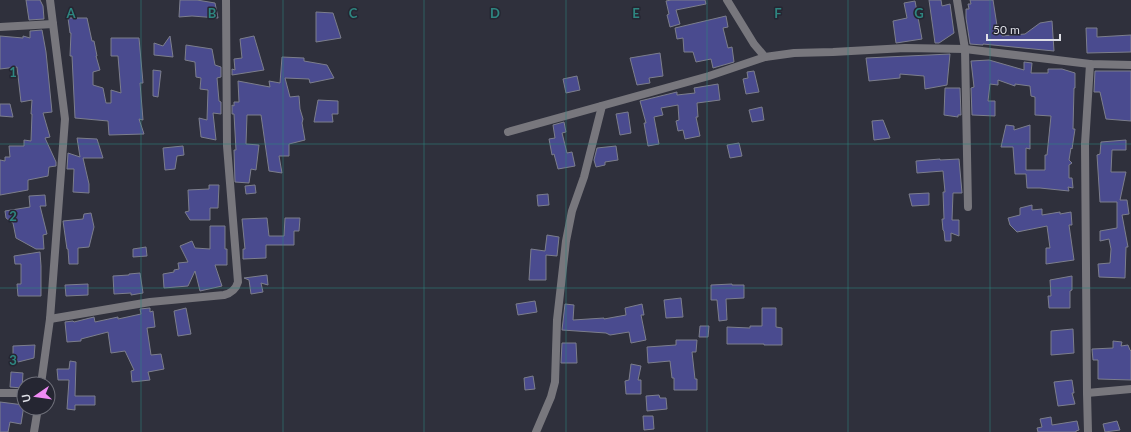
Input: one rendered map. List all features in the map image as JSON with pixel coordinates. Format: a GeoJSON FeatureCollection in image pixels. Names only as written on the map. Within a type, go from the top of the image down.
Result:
{"type":"FeatureCollection","features":[{"type":"Feature","properties":{"kind":"street"},"geometry":{"type":"LineString","coordinates":[[42,376],[50,319],[65,119],[50,0]]}},
{"type":"Feature","properties":{"kind":"street"},"geometry":{"type":"LineString","coordinates":[[50,319],[150,302],[224,295],[229,294],[236,288],[238,282],[227,146],[226,0]]}},
{"type":"Feature","properties":{"kind":"street"},"geometry":{"type":"LineString","coordinates":[[727,0],[754,44],[765,58]]}},
{"type":"Feature","properties":{"kind":"street"},"geometry":{"type":"LineString","coordinates":[[956,0],[965,50],[968,206]]}},
{"type":"Feature","properties":{"kind":"street"},"geometry":{"type":"LineString","coordinates":[[0,27],[53,24]]}},
{"type":"Feature","properties":{"kind":"street"},"geometry":{"type":"LineString","coordinates":[[508,132],[708,76],[765,58],[794,53],[905,48],[965,50],[1090,64],[1131,65]]}},
{"type":"Feature","properties":{"kind":"street"},"geometry":{"type":"LineString","coordinates":[[1088,432],[1085,144],[1090,64]]}},
{"type":"Feature","properties":{"kind":"street"},"geometry":{"type":"LineString","coordinates":[[536,432],[551,397],[555,382],[557,320],[566,241],[572,211],[584,177],[602,106]]}},
{"type":"Feature","properties":{"kind":"street"},"geometry":{"type":"LineString","coordinates":[[1087,393],[1131,389]]}},
{"type":"Feature","properties":{"kind":"street"},"geometry":{"type":"LineString","coordinates":[[0,393],[16,393]]}},
{"type":"Feature","properties":{"kind":"street"},"geometry":{"type":"LineString","coordinates":[[34,432],[37,416]]}},
{"type":"Feature","properties":{"kind":"building"},"geometry":{"type":"Polygon","coordinates":[[[26,0],[40,0],[43,6],[44,19],[29,20],[26,0]]]}},
{"type":"Feature","properties":{"kind":"building"},"geometry":{"type":"Polygon","coordinates":[[[180,0],[197,0],[215,3],[218,18],[192,16],[179,17],[180,0]]]}},
{"type":"Feature","properties":{"kind":"building"},"geometry":{"type":"Polygon","coordinates":[[[705,0],[706,4],[676,10],[680,24],[670,27],[666,1],[705,0]]]}},
{"type":"Feature","properties":{"kind":"building"},"geometry":{"type":"Polygon","coordinates":[[[929,0],[941,0],[942,6],[950,4],[954,33],[939,43],[935,43],[929,0]]]}},
{"type":"Feature","properties":{"kind":"building"},"geometry":{"type":"Polygon","coordinates":[[[970,0],[993,0],[998,32],[1002,31],[1002,36],[1025,34],[1040,23],[1052,21],[1054,51],[970,44],[966,9],[969,9],[968,4],[971,4],[970,0]]]}},
{"type":"Feature","properties":{"kind":"building"},"geometry":{"type":"Polygon","coordinates":[[[915,1],[922,39],[896,43],[893,21],[907,18],[904,3],[915,1]]]}},
{"type":"Feature","properties":{"kind":"building"},"geometry":{"type":"Polygon","coordinates":[[[316,12],[333,13],[341,38],[316,42],[316,12]]]}},
{"type":"Feature","properties":{"kind":"building"},"geometry":{"type":"Polygon","coordinates":[[[726,16],[728,27],[723,28],[728,48],[732,47],[734,62],[713,68],[711,59],[696,62],[693,52],[684,52],[683,38],[677,39],[675,28],[726,16]]]}},
{"type":"Feature","properties":{"kind":"building"},"geometry":{"type":"Polygon","coordinates":[[[68,18],[87,18],[92,41],[94,41],[100,70],[93,72],[93,85],[103,88],[106,103],[111,103],[111,90],[121,93],[118,56],[111,56],[111,38],[139,38],[143,83],[140,83],[143,120],[139,119],[144,134],[109,135],[108,121],[75,118],[72,56],[70,56],[71,33],[68,18]]]}},
{"type":"Feature","properties":{"kind":"building"},"geometry":{"type":"Polygon","coordinates":[[[1086,28],[1097,28],[1097,37],[1131,35],[1131,52],[1087,53],[1086,28]]]}},
{"type":"Feature","properties":{"kind":"building"},"geometry":{"type":"Polygon","coordinates":[[[42,30],[46,52],[52,112],[43,113],[50,137],[45,138],[56,162],[56,166],[49,167],[48,176],[28,180],[28,190],[0,195],[0,160],[5,161],[5,157],[10,157],[9,146],[24,146],[24,140],[31,141],[32,100],[21,102],[17,67],[0,69],[0,36],[23,38],[23,36],[30,38],[30,31],[42,30]]]}},
{"type":"Feature","properties":{"kind":"building"},"geometry":{"type":"Polygon","coordinates":[[[170,36],[173,57],[154,55],[154,43],[163,46],[170,36]]]}},
{"type":"Feature","properties":{"kind":"building"},"geometry":{"type":"Polygon","coordinates":[[[254,36],[264,70],[232,75],[232,69],[235,70],[234,59],[242,58],[240,39],[254,36]]]}},
{"type":"Feature","properties":{"kind":"building"},"geometry":{"type":"Polygon","coordinates":[[[186,45],[212,49],[215,65],[221,67],[221,77],[217,78],[219,101],[221,102],[221,114],[213,113],[216,140],[201,137],[199,118],[207,120],[208,90],[200,89],[201,78],[196,77],[195,62],[185,60],[186,45]]]}},
{"type":"Feature","properties":{"kind":"building"},"geometry":{"type":"Polygon","coordinates":[[[660,53],[663,76],[649,78],[650,83],[637,85],[630,58],[660,53]]]}},
{"type":"Feature","properties":{"kind":"building"},"geometry":{"type":"Polygon","coordinates":[[[950,54],[947,85],[925,89],[924,76],[900,74],[900,78],[869,81],[866,58],[950,54]]]}},
{"type":"Feature","properties":{"kind":"building"},"geometry":{"type":"Polygon","coordinates":[[[282,57],[304,58],[304,61],[327,65],[334,78],[310,83],[309,79],[285,78],[290,97],[299,96],[305,140],[289,144],[289,156],[279,156],[282,173],[269,171],[261,115],[247,115],[246,144],[259,145],[256,170],[251,169],[249,183],[235,182],[234,150],[236,150],[232,105],[234,106],[234,102],[239,102],[238,81],[270,87],[269,81],[280,83],[282,57]]]}},
{"type":"Feature","properties":{"kind":"building"},"geometry":{"type":"Polygon","coordinates":[[[989,60],[1024,70],[1024,62],[1032,63],[1031,73],[1048,73],[1048,69],[1062,69],[1075,73],[1073,129],[1075,129],[1069,160],[1072,163],[1069,165],[1069,178],[1072,178],[1073,188],[1068,187],[1069,191],[1027,188],[1026,174],[1015,174],[1013,147],[1001,147],[1006,125],[1014,126],[1014,130],[1030,125],[1030,149],[1026,148],[1026,170],[1045,170],[1045,155],[1047,155],[1051,116],[1035,115],[1035,97],[1031,96],[1030,86],[1015,84],[1015,86],[998,80],[998,85],[990,84],[988,101],[995,101],[995,116],[972,115],[971,88],[974,87],[971,61],[989,60]]]}},
{"type":"Feature","properties":{"kind":"building"},"geometry":{"type":"Polygon","coordinates":[[[153,70],[161,71],[158,97],[153,96],[153,70]]]}},
{"type":"Feature","properties":{"kind":"building"},"geometry":{"type":"Polygon","coordinates":[[[754,71],[759,92],[746,94],[743,79],[748,78],[747,72],[754,71]]]}},
{"type":"Feature","properties":{"kind":"building"},"geometry":{"type":"Polygon","coordinates":[[[1095,71],[1131,71],[1131,121],[1106,119],[1100,92],[1094,92],[1095,71]]]}},
{"type":"Feature","properties":{"kind":"building"},"geometry":{"type":"Polygon","coordinates":[[[577,76],[580,90],[566,93],[563,79],[577,76]]]}},
{"type":"Feature","properties":{"kind":"building"},"geometry":{"type":"Polygon","coordinates":[[[718,84],[720,100],[697,103],[698,117],[696,117],[700,136],[685,139],[683,130],[678,131],[676,121],[679,120],[678,105],[661,108],[663,115],[654,117],[659,144],[648,146],[644,123],[646,123],[640,101],[677,92],[677,95],[695,93],[694,88],[718,84]]]}},
{"type":"Feature","properties":{"kind":"building"},"geometry":{"type":"Polygon","coordinates":[[[945,88],[960,88],[961,115],[958,115],[958,117],[944,115],[945,88]]]}},
{"type":"Feature","properties":{"kind":"building"},"geometry":{"type":"Polygon","coordinates":[[[318,100],[338,101],[338,114],[332,114],[333,122],[314,122],[318,100]]]}},
{"type":"Feature","properties":{"kind":"building"},"geometry":{"type":"Polygon","coordinates":[[[0,104],[10,104],[13,117],[0,116],[0,104]]]}},
{"type":"Feature","properties":{"kind":"building"},"geometry":{"type":"Polygon","coordinates":[[[762,107],[764,120],[752,122],[749,110],[762,107]]]}},
{"type":"Feature","properties":{"kind":"building"},"geometry":{"type":"Polygon","coordinates":[[[628,112],[631,133],[620,135],[616,114],[628,112]]]}},
{"type":"Feature","properties":{"kind":"building"},"geometry":{"type":"Polygon","coordinates":[[[883,120],[890,138],[874,140],[872,121],[883,120]]]}},
{"type":"Feature","properties":{"kind":"building"},"geometry":{"type":"Polygon","coordinates":[[[564,122],[566,132],[562,133],[567,153],[572,152],[575,166],[558,169],[554,154],[552,155],[549,139],[555,138],[553,125],[564,122]]]}},
{"type":"Feature","properties":{"kind":"building"},"geometry":{"type":"Polygon","coordinates":[[[77,138],[97,139],[103,158],[83,158],[89,184],[89,193],[73,192],[74,169],[67,169],[68,153],[80,157],[77,138]]]}},
{"type":"Feature","properties":{"kind":"building"},"geometry":{"type":"Polygon","coordinates":[[[1126,140],[1126,150],[1112,150],[1111,172],[1126,172],[1120,200],[1127,200],[1129,214],[1122,215],[1128,247],[1126,247],[1125,278],[1099,277],[1098,264],[1110,263],[1111,249],[1109,239],[1100,241],[1100,231],[1117,228],[1117,202],[1100,202],[1097,155],[1100,154],[1101,142],[1126,140]]]}},
{"type":"Feature","properties":{"kind":"building"},"geometry":{"type":"Polygon","coordinates":[[[739,143],[742,156],[730,158],[727,145],[739,143]]]}},
{"type":"Feature","properties":{"kind":"building"},"geometry":{"type":"Polygon","coordinates":[[[183,146],[184,155],[177,156],[175,169],[165,170],[163,148],[183,146]]]}},
{"type":"Feature","properties":{"kind":"building"},"geometry":{"type":"Polygon","coordinates":[[[616,146],[618,160],[605,162],[605,165],[596,167],[594,160],[597,148],[616,146]]]}},
{"type":"Feature","properties":{"kind":"building"},"geometry":{"type":"Polygon","coordinates":[[[959,159],[962,193],[953,193],[952,220],[959,220],[959,236],[951,233],[951,241],[945,241],[943,230],[943,192],[945,192],[943,171],[917,173],[916,161],[959,159]]]}},
{"type":"Feature","properties":{"kind":"building"},"geometry":{"type":"Polygon","coordinates":[[[209,185],[219,185],[218,208],[210,208],[210,220],[190,220],[185,212],[189,211],[188,190],[209,189],[209,185]]]}},
{"type":"Feature","properties":{"kind":"building"},"geometry":{"type":"Polygon","coordinates":[[[255,185],[256,193],[246,194],[245,186],[255,185]]]}},
{"type":"Feature","properties":{"kind":"building"},"geometry":{"type":"Polygon","coordinates":[[[929,193],[929,205],[912,206],[909,194],[929,193]]]}},
{"type":"Feature","properties":{"kind":"building"},"geometry":{"type":"Polygon","coordinates":[[[548,194],[549,205],[538,206],[537,195],[548,194]]]}},
{"type":"Feature","properties":{"kind":"building"},"geometry":{"type":"Polygon","coordinates":[[[45,195],[46,206],[40,206],[47,234],[43,235],[44,249],[36,249],[16,238],[13,223],[6,218],[5,211],[30,207],[29,196],[45,195]]]}},
{"type":"Feature","properties":{"kind":"building"},"geometry":{"type":"Polygon","coordinates":[[[1032,205],[1032,210],[1042,209],[1042,215],[1071,212],[1072,225],[1069,225],[1074,260],[1046,264],[1046,248],[1050,248],[1047,226],[1017,232],[1010,225],[1008,218],[1020,215],[1020,208],[1032,205]]]}},
{"type":"Feature","properties":{"kind":"building"},"geometry":{"type":"Polygon","coordinates":[[[91,213],[94,227],[89,247],[78,248],[78,264],[69,264],[63,221],[83,219],[84,214],[91,213]]]}},
{"type":"Feature","properties":{"kind":"building"},"geometry":{"type":"Polygon","coordinates":[[[267,218],[269,236],[284,236],[285,218],[300,218],[299,231],[294,231],[294,245],[266,245],[266,258],[243,259],[243,249],[245,249],[242,219],[267,218]]]}},
{"type":"Feature","properties":{"kind":"building"},"geometry":{"type":"Polygon","coordinates":[[[210,226],[225,226],[227,265],[215,265],[222,286],[200,291],[195,271],[188,286],[164,288],[163,274],[174,272],[174,270],[179,269],[178,263],[188,262],[180,246],[192,241],[195,248],[210,249],[210,226]]]}},
{"type":"Feature","properties":{"kind":"building"},"geometry":{"type":"Polygon","coordinates":[[[547,235],[559,237],[557,256],[546,255],[546,280],[529,280],[531,249],[545,251],[547,235]]]}},
{"type":"Feature","properties":{"kind":"building"},"geometry":{"type":"Polygon","coordinates":[[[146,247],[147,256],[133,257],[133,249],[146,247]]]}},
{"type":"Feature","properties":{"kind":"building"},"geometry":{"type":"Polygon","coordinates":[[[40,252],[41,296],[18,296],[17,284],[21,284],[21,264],[15,264],[14,256],[40,252]]]}},
{"type":"Feature","properties":{"kind":"building"},"geometry":{"type":"Polygon","coordinates":[[[140,273],[143,293],[131,295],[131,293],[114,294],[113,276],[140,273]]]}},
{"type":"Feature","properties":{"kind":"building"},"geometry":{"type":"Polygon","coordinates":[[[267,275],[268,285],[261,283],[263,292],[251,294],[249,280],[244,278],[267,275]]]}},
{"type":"Feature","properties":{"kind":"building"},"geometry":{"type":"Polygon","coordinates":[[[1072,276],[1070,308],[1049,308],[1048,296],[1051,296],[1050,280],[1072,276]]]}},
{"type":"Feature","properties":{"kind":"building"},"geometry":{"type":"Polygon","coordinates":[[[88,284],[88,295],[66,296],[65,285],[88,284]]]}},
{"type":"Feature","properties":{"kind":"building"},"geometry":{"type":"Polygon","coordinates":[[[711,285],[744,285],[744,298],[726,299],[727,320],[719,321],[717,300],[711,300],[711,285]]]}},
{"type":"Feature","properties":{"kind":"building"},"geometry":{"type":"Polygon","coordinates":[[[681,298],[683,317],[666,318],[664,300],[681,298]]]}},
{"type":"Feature","properties":{"kind":"building"},"geometry":{"type":"Polygon","coordinates":[[[535,301],[537,312],[518,315],[516,304],[535,301]]]}},
{"type":"Feature","properties":{"kind":"building"},"geometry":{"type":"Polygon","coordinates":[[[565,304],[574,305],[573,320],[604,319],[626,315],[625,308],[642,304],[644,315],[641,315],[646,340],[631,343],[629,332],[610,335],[606,333],[562,330],[565,304]]]}},
{"type":"Feature","properties":{"kind":"building"},"geometry":{"type":"Polygon","coordinates":[[[150,308],[150,312],[153,311],[155,327],[147,328],[151,355],[161,354],[164,369],[148,372],[150,380],[132,382],[131,371],[134,370],[125,351],[111,353],[108,332],[81,339],[81,341],[67,342],[65,322],[74,322],[94,317],[95,322],[118,317],[118,319],[141,314],[140,309],[150,308]]]}},
{"type":"Feature","properties":{"kind":"building"},"geometry":{"type":"Polygon","coordinates":[[[186,308],[191,334],[178,336],[174,311],[186,308]]]}},
{"type":"Feature","properties":{"kind":"building"},"geometry":{"type":"Polygon","coordinates":[[[762,308],[776,308],[776,327],[782,328],[782,345],[727,344],[727,327],[750,328],[750,326],[762,326],[762,308]]]}},
{"type":"Feature","properties":{"kind":"building"},"geometry":{"type":"Polygon","coordinates":[[[700,326],[709,326],[708,337],[699,337],[700,326]]]}},
{"type":"Feature","properties":{"kind":"building"},"geometry":{"type":"Polygon","coordinates":[[[1073,329],[1074,353],[1051,355],[1051,331],[1073,329]]]}},
{"type":"Feature","properties":{"kind":"building"},"geometry":{"type":"Polygon","coordinates":[[[676,340],[697,340],[696,352],[692,352],[695,379],[697,379],[697,390],[674,390],[674,378],[672,378],[670,361],[648,363],[647,347],[676,345],[676,340]]]}},
{"type":"Feature","properties":{"kind":"building"},"geometry":{"type":"Polygon","coordinates":[[[1113,341],[1122,342],[1121,346],[1128,345],[1131,351],[1131,380],[1098,379],[1098,360],[1093,360],[1092,349],[1113,348],[1113,341]]]}},
{"type":"Feature","properties":{"kind":"building"},"geometry":{"type":"Polygon","coordinates":[[[562,343],[576,343],[577,363],[561,363],[562,343]]]}},
{"type":"Feature","properties":{"kind":"building"},"geometry":{"type":"Polygon","coordinates":[[[35,345],[34,358],[18,362],[13,355],[13,346],[35,345]]]}},
{"type":"Feature","properties":{"kind":"building"},"geometry":{"type":"Polygon","coordinates":[[[70,361],[76,362],[75,396],[95,396],[95,405],[75,405],[75,410],[67,409],[69,380],[58,380],[57,369],[69,369],[70,361]]]}},
{"type":"Feature","properties":{"kind":"building"},"geometry":{"type":"Polygon","coordinates":[[[631,364],[641,366],[638,380],[641,380],[641,394],[626,394],[625,381],[629,380],[631,364]]]}},
{"type":"Feature","properties":{"kind":"building"},"geometry":{"type":"Polygon","coordinates":[[[11,372],[23,373],[23,376],[16,376],[16,388],[10,387],[11,372]]]}},
{"type":"Feature","properties":{"kind":"building"},"geometry":{"type":"Polygon","coordinates":[[[533,376],[535,389],[525,390],[524,378],[533,376]]]}},
{"type":"Feature","properties":{"kind":"building"},"geometry":{"type":"Polygon","coordinates":[[[1072,380],[1074,393],[1072,393],[1075,404],[1058,406],[1054,382],[1072,380]]]}},
{"type":"Feature","properties":{"kind":"building"},"geometry":{"type":"Polygon","coordinates":[[[659,395],[660,398],[666,398],[667,409],[647,411],[646,396],[659,395]]]}},
{"type":"Feature","properties":{"kind":"building"},"geometry":{"type":"Polygon","coordinates":[[[0,402],[16,404],[16,416],[22,416],[21,424],[10,422],[8,432],[0,432],[0,402]]]}},
{"type":"Feature","properties":{"kind":"building"},"geometry":{"type":"Polygon","coordinates":[[[643,416],[653,416],[654,429],[644,430],[643,416]]]}},
{"type":"Feature","properties":{"kind":"building"},"geometry":{"type":"Polygon","coordinates":[[[1051,417],[1052,425],[1077,421],[1079,430],[1076,432],[1038,432],[1037,428],[1042,427],[1040,419],[1051,417]]]}},
{"type":"Feature","properties":{"kind":"building"},"geometry":{"type":"Polygon","coordinates":[[[1117,421],[1120,430],[1105,432],[1103,424],[1117,421]]]}}]}
